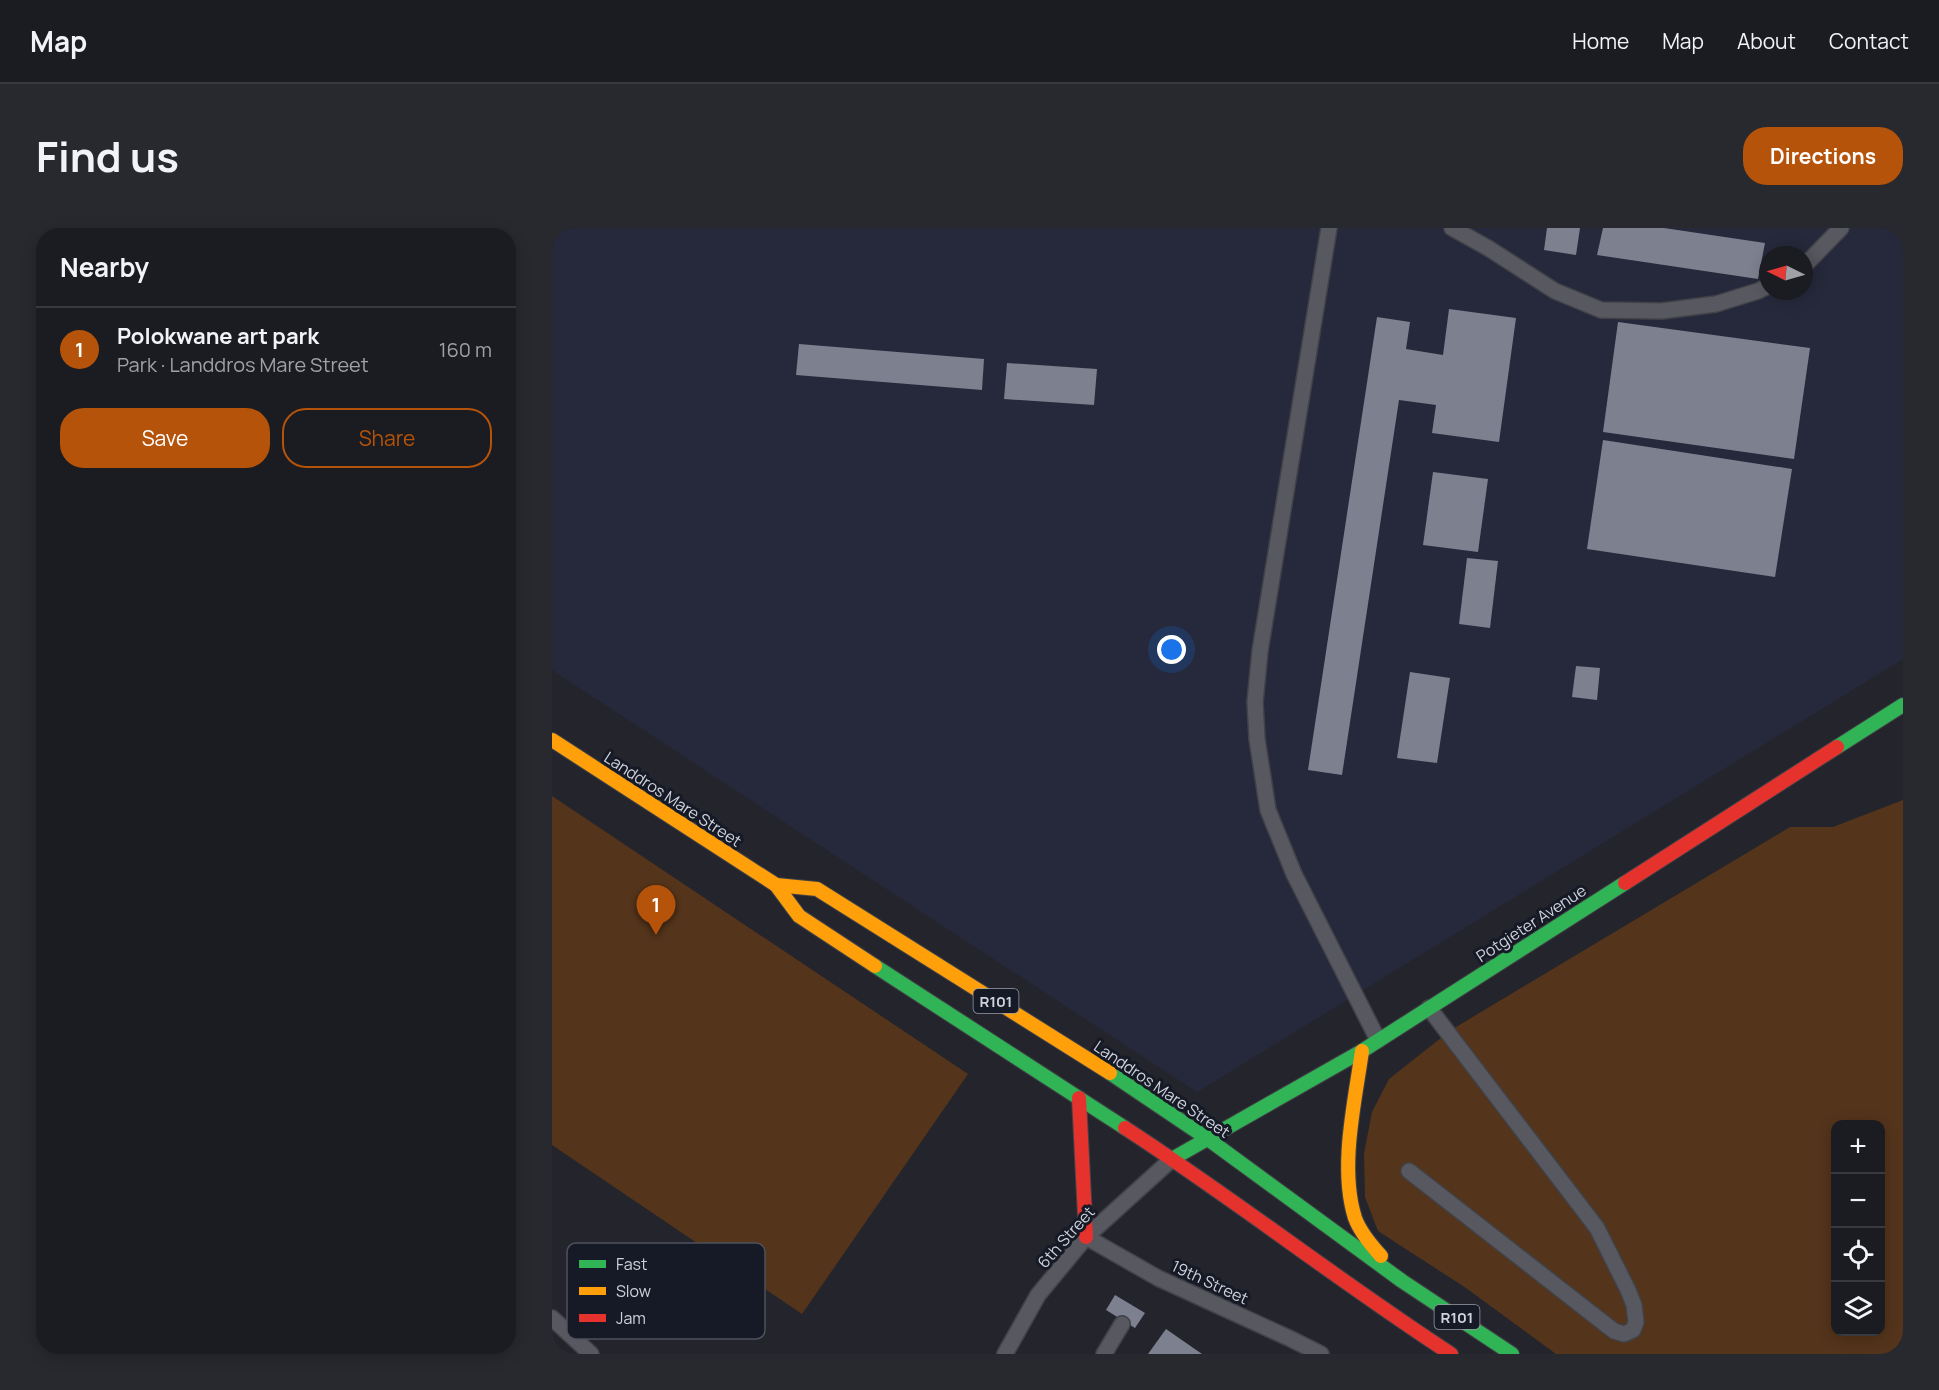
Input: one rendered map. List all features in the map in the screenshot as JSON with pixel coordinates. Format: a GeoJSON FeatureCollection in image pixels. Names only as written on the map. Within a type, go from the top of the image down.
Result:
{"type":"FeatureCollection","features":[{"type":"Feature","properties":{"kind":"main road","name":"Potgieter Avenue"},"geometry":{"type":"LineString","coordinates":[[1172,1159],[1362,1051],[1903,705]]}},
{"type":"Feature","properties":{"kind":"main road","name":"Landdros Mare Street"},"geometry":{"type":"LineString","coordinates":[[552,740],[776,885],[800,916],[1172,1159],[1386,1312],[1450,1354]]}},
{"type":"Feature","properties":{"kind":"main road","name":"Landdros Mare Street"},"geometry":{"type":"LineString","coordinates":[[776,885],[817,889],[1101,1067],[1208,1139],[1402,1281],[1512,1354]]}},
{"type":"Feature","properties":{"kind":"main road"},"geometry":{"type":"LineString","coordinates":[[1362,1051],[1350,1150],[1350,1185],[1354,1213],[1374,1249],[1402,1281]]}},
{"type":"Feature","properties":{"kind":"main road"},"geometry":{"type":"LineString","coordinates":[[1079,1098],[1086,1237]]}},
{"type":"Feature","properties":{"kind":"lane"},"geometry":{"type":"LineString","coordinates":[[1329,228],[1260,651],[1255,702],[1257,739],[1268,810],[1285,853],[1378,1041]]}},
{"type":"Feature","properties":{"kind":"lane"},"geometry":{"type":"LineString","coordinates":[[1452,228],[1555,291],[1601,310],[1662,311],[1716,304],[1759,290]]}},
{"type":"Feature","properties":{"kind":"lane"},"geometry":{"type":"LineString","coordinates":[[1813,257],[1841,228]]}},
{"type":"Feature","properties":{"kind":"lane"},"geometry":{"type":"LineString","coordinates":[[1409,1171],[1614,1331],[1624,1334],[1633,1330],[1636,1322],[1634,1305],[1597,1228],[1429,1008]]}},
{"type":"Feature","properties":{"kind":"lane","name":"6th Street"},"geometry":{"type":"LineString","coordinates":[[1008,1353],[1038,1295],[1086,1237],[1172,1159]]}},
{"type":"Feature","properties":{"kind":"lane","name":"19th Street"},"geometry":{"type":"LineString","coordinates":[[1086,1237],[1158,1278],[1321,1354]]}},
{"type":"Feature","properties":{"kind":"lane"},"geometry":{"type":"LineString","coordinates":[[552,1318],[567,1332]]}},
{"type":"Feature","properties":{"kind":"lane"},"geometry":{"type":"LineString","coordinates":[[1104,1354],[1122,1324]]}},
{"type":"Feature","properties":{"kind":"lane"},"geometry":{"type":"LineString","coordinates":[[575,1339],[591,1354]]}},
{"type":"Feature","properties":{"kind":"shaded area"},"geometry":{"type":"Polygon","coordinates":[[[552,228],[1903,228],[1903,659],[1197,1092],[552,670],[552,228]]]}},
{"type":"Feature","properties":{"kind":"shaded area"},"geometry":{"type":"Polygon","coordinates":[[[552,796],[968,1074],[802,1314],[765,1289],[765,1243],[697,1243],[552,1145],[552,796]]]}},
{"type":"Feature","properties":{"kind":"shaded area"},"geometry":{"type":"Polygon","coordinates":[[[1903,800],[1903,1354],[1556,1354],[1466,1288],[1378,1231],[1365,1197],[1364,1154],[1372,1112],[1389,1079],[1451,1030],[1790,827],[1833,827],[1903,800]]]}},
{"type":"Feature","properties":{"kind":"building"},"geometry":{"type":"Polygon","coordinates":[[[1547,228],[1580,228],[1576,255],[1544,250],[1547,228]]]}},
{"type":"Feature","properties":{"kind":"building"},"geometry":{"type":"Polygon","coordinates":[[[1603,228],[1664,228],[1765,243],[1764,246],[1759,246],[1758,279],[1597,255],[1603,228]]]}},
{"type":"Feature","properties":{"kind":"building"},"geometry":{"type":"Polygon","coordinates":[[[1449,309],[1516,318],[1499,442],[1432,433],[1436,405],[1399,400],[1342,775],[1308,770],[1377,317],[1410,322],[1406,349],[1443,355],[1449,309]]]}},
{"type":"Feature","properties":{"kind":"building"},"geometry":{"type":"Polygon","coordinates":[[[1618,322],[1810,348],[1794,459],[1603,432],[1618,322]]]}},
{"type":"Feature","properties":{"kind":"building"},"geometry":{"type":"Polygon","coordinates":[[[799,344],[984,359],[982,390],[796,375],[799,344]]]}},
{"type":"Feature","properties":{"kind":"building"},"geometry":{"type":"Polygon","coordinates":[[[1007,363],[1097,369],[1094,405],[1004,399],[1007,363]]]}},
{"type":"Feature","properties":{"kind":"building"},"geometry":{"type":"Polygon","coordinates":[[[1603,440],[1792,469],[1775,577],[1587,549],[1603,440]]]}},
{"type":"Feature","properties":{"kind":"building"},"geometry":{"type":"Polygon","coordinates":[[[1433,472],[1488,479],[1478,552],[1423,545],[1433,472]]]}},
{"type":"Feature","properties":{"kind":"building"},"geometry":{"type":"Polygon","coordinates":[[[1467,558],[1498,561],[1490,628],[1459,624],[1467,558]]]}},
{"type":"Feature","properties":{"kind":"building"},"geometry":{"type":"Polygon","coordinates":[[[1576,666],[1600,668],[1597,700],[1572,697],[1576,666]]]}},
{"type":"Feature","properties":{"kind":"building"},"geometry":{"type":"Polygon","coordinates":[[[1410,672],[1450,678],[1437,763],[1397,758],[1410,672]]]}},
{"type":"Feature","properties":{"kind":"building"},"geometry":{"type":"Polygon","coordinates":[[[1115,1295],[1145,1313],[1135,1328],[1106,1310],[1115,1295]]]}},
{"type":"Feature","properties":{"kind":"building"},"geometry":{"type":"Polygon","coordinates":[[[1166,1329],[1202,1354],[1148,1354],[1166,1329]]]}},
{"type":"Feature","properties":{"kind":"traffic: fast"},"geometry":{"type":"LineString","coordinates":[[1837,747],[1903,705]]}},
{"type":"Feature","properties":{"kind":"traffic: fast"},"geometry":{"type":"LineString","coordinates":[[1172,1159],[1362,1051],[1625,883]]}},
{"type":"Feature","properties":{"kind":"traffic: fast"},"geometry":{"type":"LineString","coordinates":[[875,966],[1125,1128]]}},
{"type":"Feature","properties":{"kind":"traffic: fast"},"geometry":{"type":"LineString","coordinates":[[1110,1073],[1208,1139],[1402,1281],[1512,1354]]}},
{"type":"Feature","properties":{"kind":"traffic: slow"},"geometry":{"type":"LineString","coordinates":[[552,740],[776,885],[799,916],[875,966]]}},
{"type":"Feature","properties":{"kind":"traffic: slow"},"geometry":{"type":"LineString","coordinates":[[776,885],[817,889],[1110,1073]]}},
{"type":"Feature","properties":{"kind":"traffic: slow"},"geometry":{"type":"LineString","coordinates":[[1362,1051],[1352,1113],[1348,1178],[1350,1199],[1357,1223],[1381,1256]]}},
{"type":"Feature","properties":{"kind":"traffic: jam"},"geometry":{"type":"LineString","coordinates":[[1625,883],[1837,747]]}},
{"type":"Feature","properties":{"kind":"traffic: jam"},"geometry":{"type":"LineString","coordinates":[[1079,1098],[1086,1237]]}},
{"type":"Feature","properties":{"kind":"traffic: jam"},"geometry":{"type":"LineString","coordinates":[[1125,1128],[1451,1354]]}},
{"type":"Feature","properties":{"kind":"place","name":"Polokwane art park"},"geometry":{"type":"Point","coordinates":[656,935]}}]}
